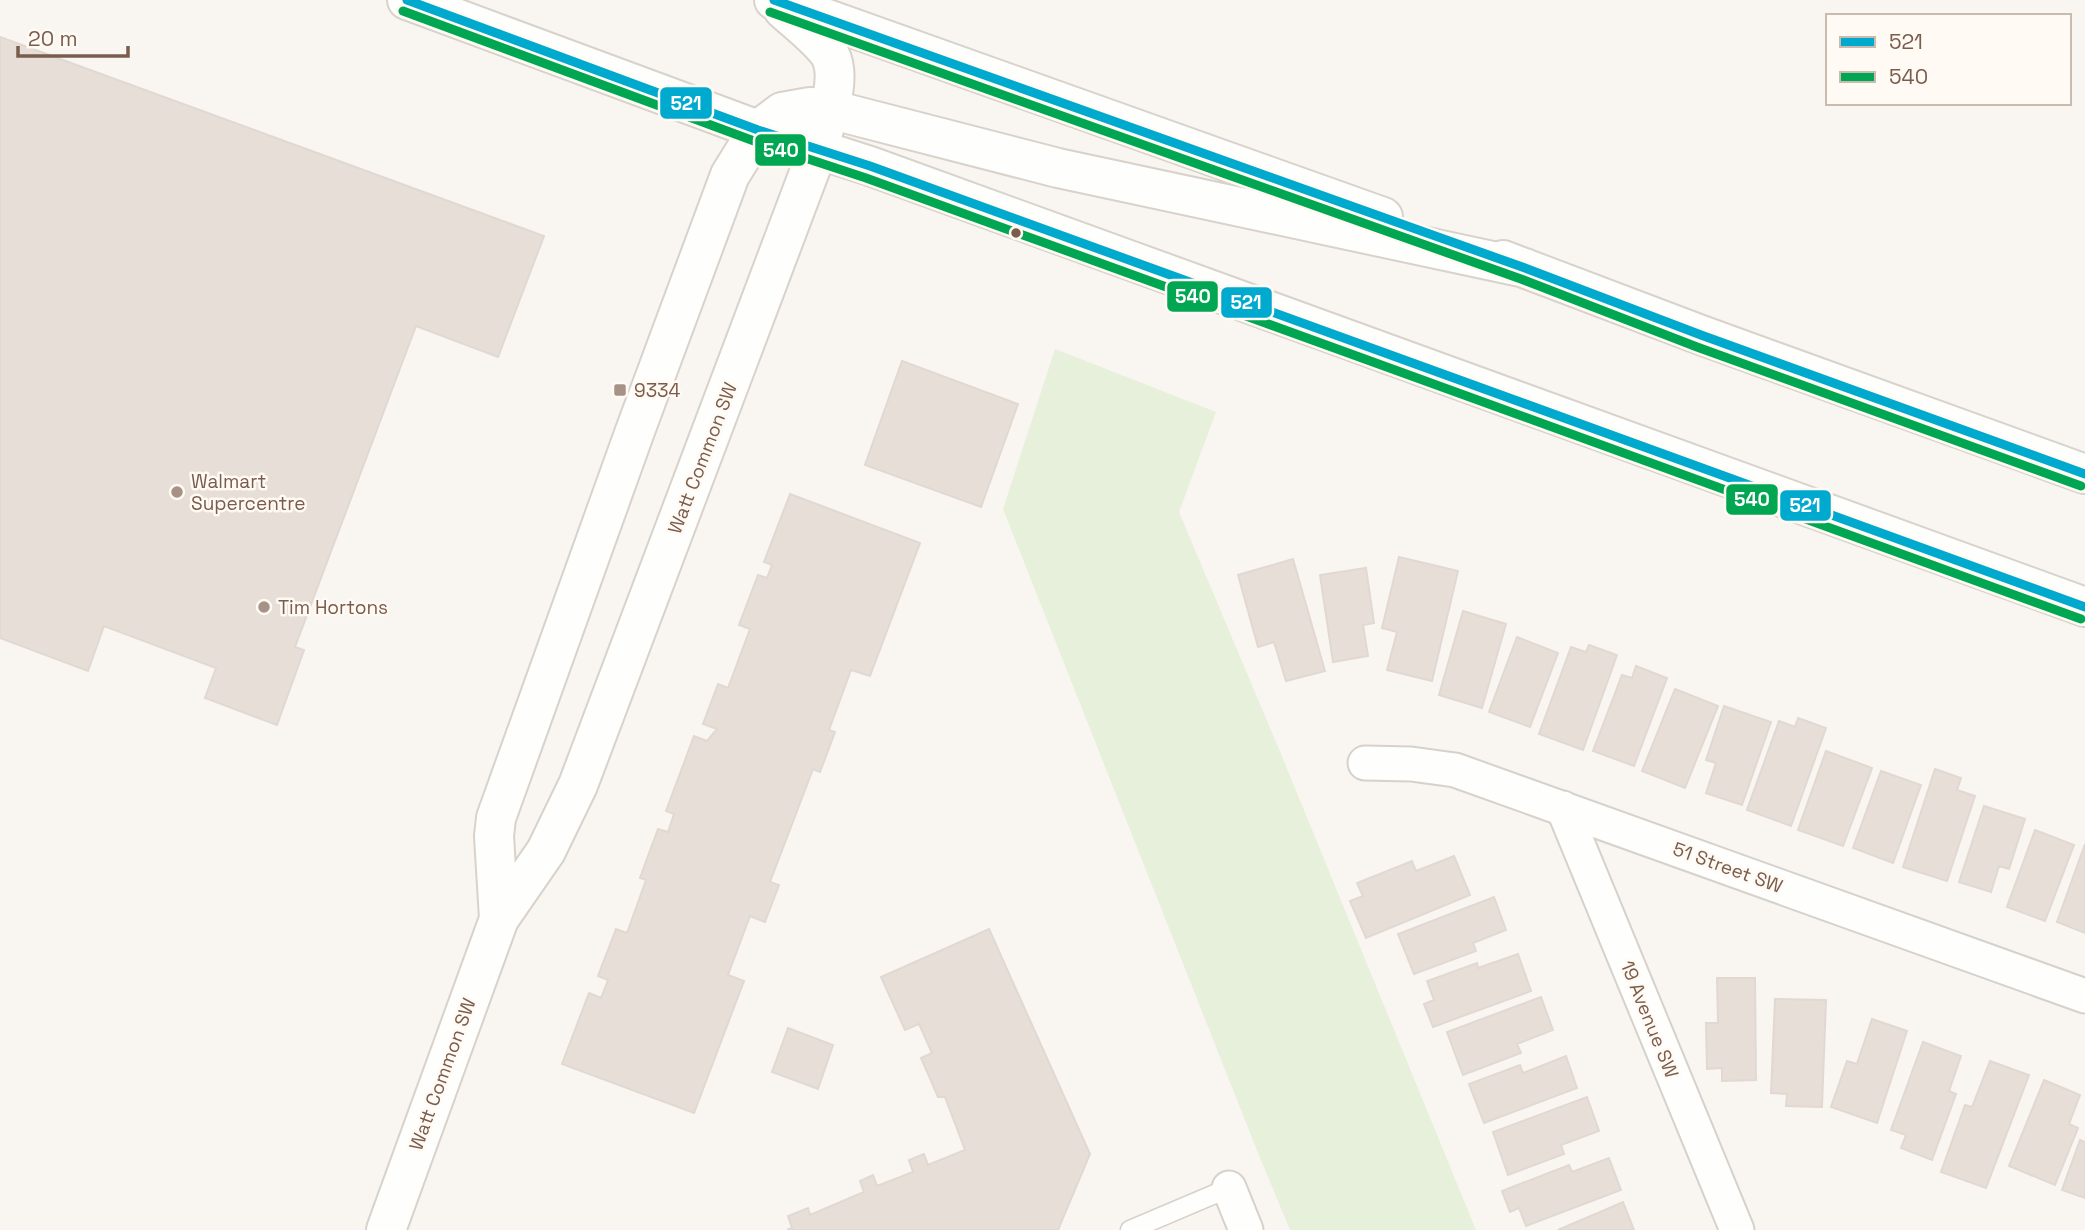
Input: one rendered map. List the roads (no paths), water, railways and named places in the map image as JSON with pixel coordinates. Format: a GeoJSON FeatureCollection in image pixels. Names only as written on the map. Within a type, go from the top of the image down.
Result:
{"type":"FeatureCollection","features":[{"type":"Feature","properties":{"kind":"main road"},"geometry":{"type":"LineString","coordinates":[[407,0],[758,130],[870,166],[2085,607]]}},
{"type":"Feature","properties":{"kind":"main road"},"geometry":{"type":"LineString","coordinates":[[774,0],[1525,268],[1701,335],[2085,474]]}},
{"type":"Feature","properties":{"kind":"main road","name":"Watt Common SW"},"geometry":{"type":"LineString","coordinates":[[386,1230],[499,919],[546,851],[578,785],[818,149],[836,71],[829,53],[774,0]]}},
{"type":"Feature","properties":{"kind":"main road"},"geometry":{"type":"LineString","coordinates":[[758,130],[782,112],[810,107],[829,109],[1058,168],[1525,268]]}},
{"type":"Feature","properties":{"kind":"main road","name":"Watt Common SW"},"geometry":{"type":"LineString","coordinates":[[499,919],[496,818],[730,175],[758,130]]}},
{"type":"Feature","properties":{"kind":"street","name":"51 Street SW"},"geometry":{"type":"LineString","coordinates":[[1365,763],[1411,764],[1455,770],[2085,996]]}},
{"type":"Feature","properties":{"kind":"street","name":"19 Avenue SW"},"geometry":{"type":"LineString","coordinates":[[1563,808],[1737,1230]]}},
{"type":"Feature","properties":{"kind":"street"},"geometry":{"type":"LineString","coordinates":[[1229,1188],[1246,1230]]}},
{"type":"Feature","properties":{"kind":"lane"},"geometry":{"type":"LineString","coordinates":[[1130,1230],[1229,1188]]}},
{"type":"Feature","properties":{"kind":"place","name":"9334"},"geometry":{"type":"Point","coordinates":[620,390]}},
{"type":"Feature","properties":{"kind":"place","name":"Walmart Supercentre"},"geometry":{"type":"Point","coordinates":[177,492]}},
{"type":"Feature","properties":{"kind":"place","name":"Tim Hortons"},"geometry":{"type":"Point","coordinates":[264,607]}}]}
